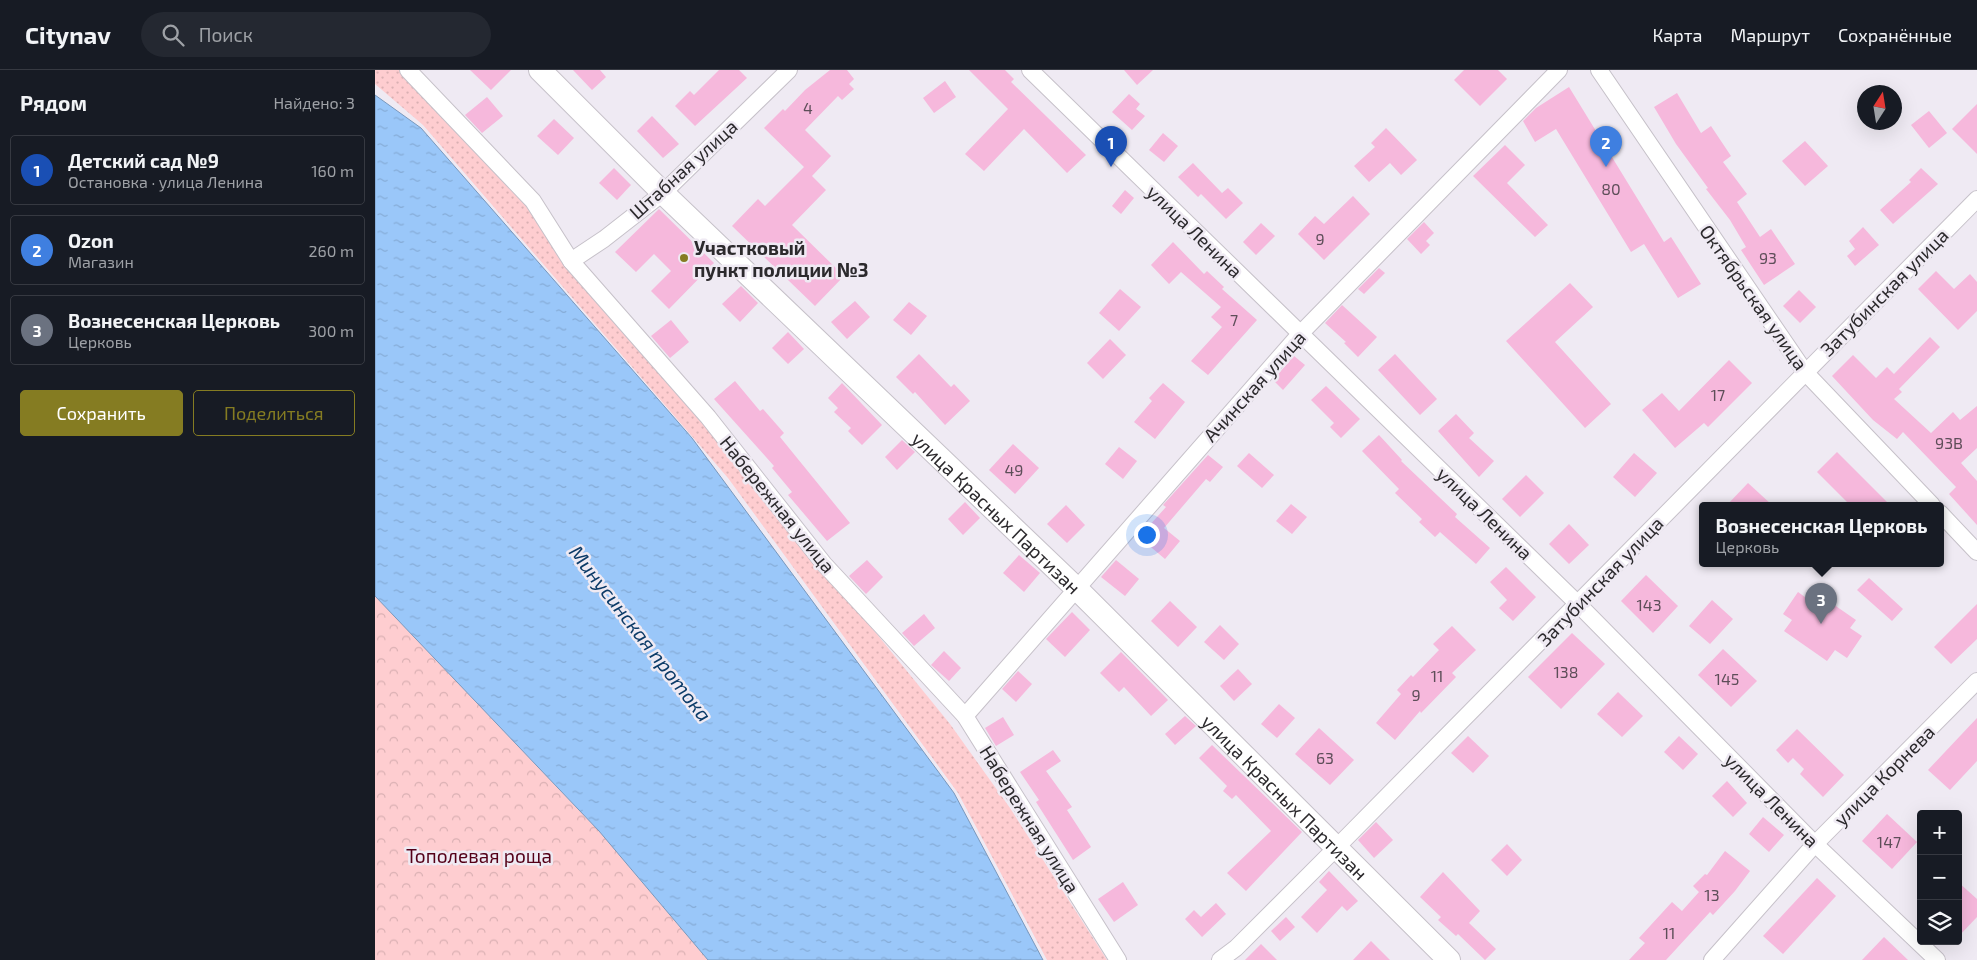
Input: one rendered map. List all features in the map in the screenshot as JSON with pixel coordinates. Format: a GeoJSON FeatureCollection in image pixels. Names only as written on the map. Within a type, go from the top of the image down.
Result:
{"type":"FeatureCollection","features":[{"type":"Feature","properties":{"kind":"main road","name":"улица Красных Партизан"},"geometry":{"type":"LineString","coordinates":[[539,70],[663,193],[1076,588],[1449,960]]}},
{"type":"Feature","properties":{"kind":"street","name":"Набережная улица"},"geometry":{"type":"LineString","coordinates":[[408,70],[533,201],[571,261],[709,417],[824,564],[965,716],[1118,960]]}},
{"type":"Feature","properties":{"kind":"street","name":"Штабная улица"},"geometry":{"type":"LineString","coordinates":[[571,261],[604,239],[663,193],[789,70]]}},
{"type":"Feature","properties":{"kind":"street","name":"улица Ленина"},"geometry":{"type":"LineString","coordinates":[[1030,70],[1578,604],[1815,844],[1937,960]]}},
{"type":"Feature","properties":{"kind":"street","name":"Ачинская улица"},"geometry":{"type":"LineString","coordinates":[[965,716],[1300,334],[1559,70]]}},
{"type":"Feature","properties":{"kind":"street","name":"Октябрьская улица"},"geometry":{"type":"LineString","coordinates":[[1599,70],[1805,372],[1929,502]]}},
{"type":"Feature","properties":{"kind":"street","name":"Затубинская улица"},"geometry":{"type":"LineString","coordinates":[[1220,960],[1236,948],[1336,848],[1977,199]]}},
{"type":"Feature","properties":{"kind":"street"},"geometry":{"type":"LineString","coordinates":[[1944,517],[1977,552]]}},
{"type":"Feature","properties":{"kind":"street","name":"улица Корнева"},"geometry":{"type":"LineString","coordinates":[[1712,960],[1815,844],[1977,681]]}},
{"type":"Feature","properties":{"kind":"green space"},"geometry":{"type":"Polygon","coordinates":[[[375,70],[402,70],[527,204],[950,724],[1010,808],[1107,960],[1047,960],[958,793],[728,478],[423,125],[375,84],[375,70]]]}},
{"type":"Feature","properties":{"kind":"green space","name":"Тополевая роща"},"geometry":{"type":"Polygon","coordinates":[[[375,596],[599,831],[708,960],[375,960],[375,596]]]}},
{"type":"Feature","properties":{"kind":"water","name":"Минусинская протока"},"geometry":{"type":"Polygon","coordinates":[[[375,95],[421,128],[692,438],[954,793],[1043,960],[708,960],[599,831],[375,596],[375,95]]]}},
{"type":"Feature","properties":{"kind":"building"},"geometry":{"type":"Polygon","coordinates":[[[470,70],[511,70],[491,90],[470,70]]]}},
{"type":"Feature","properties":{"kind":"building"},"geometry":{"type":"Polygon","coordinates":[[[573,70],[600,70],[606,77],[592,90],[573,70]]]}},
{"type":"Feature","properties":{"kind":"building"},"geometry":{"type":"Polygon","coordinates":[[[719,70],[739,70],[747,78],[695,126],[675,106],[690,91],[694,95],[719,70]]]}},
{"type":"Feature","properties":{"kind":"building"},"geometry":{"type":"Polygon","coordinates":[[[830,70],[847,70],[854,79],[849,84],[854,89],[842,100],[838,96],[805,130],[831,156],[812,176],[826,190],[792,225],[844,276],[815,306],[732,226],[758,199],[765,206],[804,167],[764,128],[783,109],[785,111],[805,90],[830,70]]]}},
{"type":"Feature","properties":{"kind":"building"},"geometry":{"type":"Polygon","coordinates":[[[969,70],[1005,70],[1014,79],[1011,82],[1086,155],[1067,173],[1024,129],[984,171],[965,154],[1008,109],[969,70]]]}},
{"type":"Feature","properties":{"kind":"building"},"geometry":{"type":"Polygon","coordinates":[[[1124,70],[1153,70],[1137,85],[1124,70]]]}},
{"type":"Feature","properties":{"kind":"building"},"geometry":{"type":"Polygon","coordinates":[[[1464,70],[1498,70],[1507,79],[1480,106],[1454,80],[1464,70]]]}},
{"type":"Feature","properties":{"kind":"building"},"geometry":{"type":"Polygon","coordinates":[[[945,81],[956,97],[934,113],[923,98],[945,81]]]}},
{"type":"Feature","properties":{"kind":"building"},"geometry":{"type":"Polygon","coordinates":[[[1569,87],[1664,242],[1671,237],[1701,284],[1678,298],[1644,244],[1631,252],[1556,129],[1535,142],[1523,121],[1536,108],[1569,87]]]}},
{"type":"Feature","properties":{"kind":"building"},"geometry":{"type":"Polygon","coordinates":[[[1677,93],[1701,133],[1711,126],[1731,156],[1723,162],[1747,194],[1737,202],[1760,237],[1771,229],[1795,264],[1764,285],[1741,250],[1746,247],[1730,220],[1706,189],[1708,188],[1676,144],[1654,107],[1677,93]]]}},
{"type":"Feature","properties":{"kind":"building"},"geometry":{"type":"Polygon","coordinates":[[[1129,94],[1140,104],[1136,109],[1145,116],[1132,130],[1112,112],[1129,94]]]}},
{"type":"Feature","properties":{"kind":"building"},"geometry":{"type":"Polygon","coordinates":[[[487,97],[503,116],[482,133],[465,115],[487,97]]]}},
{"type":"Feature","properties":{"kind":"building"},"geometry":{"type":"Polygon","coordinates":[[[1977,104],[1977,154],[1952,129],[1977,104]]]}},
{"type":"Feature","properties":{"kind":"building"},"geometry":{"type":"Polygon","coordinates":[[[1929,111],[1947,133],[1929,148],[1911,125],[1929,111]]]}},
{"type":"Feature","properties":{"kind":"building"},"geometry":{"type":"Polygon","coordinates":[[[652,116],[679,144],[663,158],[637,131],[652,116]]]}},
{"type":"Feature","properties":{"kind":"building"},"geometry":{"type":"Polygon","coordinates":[[[554,119],[574,138],[558,155],[537,136],[554,119]]]}},
{"type":"Feature","properties":{"kind":"building"},"geometry":{"type":"Polygon","coordinates":[[[1386,128],[1417,160],[1401,175],[1390,163],[1369,182],[1354,166],[1375,147],[1371,143],[1386,128]]]}},
{"type":"Feature","properties":{"kind":"building"},"geometry":{"type":"Polygon","coordinates":[[[1163,133],[1178,146],[1164,162],[1149,150],[1163,133]]]}},
{"type":"Feature","properties":{"kind":"building"},"geometry":{"type":"Polygon","coordinates":[[[1805,141],[1828,166],[1805,186],[1782,161],[1805,141]]]}},
{"type":"Feature","properties":{"kind":"building"},"geometry":{"type":"Polygon","coordinates":[[[1505,145],[1525,165],[1507,183],[1548,225],[1535,237],[1473,176],[1505,145]]]}},
{"type":"Feature","properties":{"kind":"building"},"geometry":{"type":"Polygon","coordinates":[[[1193,163],[1222,193],[1228,188],[1243,203],[1226,219],[1201,194],[1198,197],[1178,177],[1193,163]]]}},
{"type":"Feature","properties":{"kind":"building"},"geometry":{"type":"Polygon","coordinates":[[[614,168],[631,185],[617,200],[599,183],[614,168]]]}},
{"type":"Feature","properties":{"kind":"building"},"geometry":{"type":"Polygon","coordinates":[[[1921,168],[1938,184],[1893,224],[1880,210],[1911,182],[1909,180],[1921,168]]]}},
{"type":"Feature","properties":{"kind":"building"},"geometry":{"type":"Polygon","coordinates":[[[1125,190],[1134,198],[1121,214],[1112,206],[1125,190]]]}},
{"type":"Feature","properties":{"kind":"building"},"geometry":{"type":"Polygon","coordinates":[[[1353,196],[1370,214],[1324,260],[1298,234],[1315,216],[1324,224],[1353,196]]]}},
{"type":"Feature","properties":{"kind":"building","name":"Участковый пункт полиции №3"},"geometry":{"type":"Polygon","coordinates":[[[659,209],[714,263],[669,309],[651,291],[671,271],[654,254],[636,272],[615,252],[659,209]]]}},
{"type":"Feature","properties":{"kind":"building"},"geometry":{"type":"Polygon","coordinates":[[[1424,222],[1434,233],[1426,241],[1430,245],[1421,254],[1407,239],[1424,222]]]}},
{"type":"Feature","properties":{"kind":"building"},"geometry":{"type":"Polygon","coordinates":[[[1261,223],[1275,236],[1256,255],[1243,242],[1261,223]]]}},
{"type":"Feature","properties":{"kind":"building"},"geometry":{"type":"Polygon","coordinates":[[[1863,227],[1879,245],[1855,266],[1847,256],[1855,249],[1849,241],[1863,227]]]}},
{"type":"Feature","properties":{"kind":"building"},"geometry":{"type":"Polygon","coordinates":[[[1173,242],[1204,274],[1207,271],[1224,287],[1222,289],[1257,320],[1208,375],[1191,361],[1222,327],[1211,317],[1221,307],[1181,272],[1169,284],[1151,265],[1173,242]]]}},
{"type":"Feature","properties":{"kind":"building"},"geometry":{"type":"Polygon","coordinates":[[[1379,268],[1385,273],[1364,294],[1358,289],[1379,268]]]}},
{"type":"Feature","properties":{"kind":"building"},"geometry":{"type":"Polygon","coordinates":[[[1936,271],[1954,289],[1970,274],[1977,282],[1977,311],[1958,330],[1918,289],[1936,271]]]}},
{"type":"Feature","properties":{"kind":"building"},"geometry":{"type":"Polygon","coordinates":[[[1570,283],[1593,307],[1555,342],[1611,404],[1585,428],[1506,341],[1570,283]]]}},
{"type":"Feature","properties":{"kind":"building"},"geometry":{"type":"Polygon","coordinates":[[[741,286],[758,303],[740,322],[722,304],[741,286]]]}},
{"type":"Feature","properties":{"kind":"building"},"geometry":{"type":"Polygon","coordinates":[[[1120,289],[1141,307],[1119,331],[1099,313],[1120,289]]]}},
{"type":"Feature","properties":{"kind":"building"},"geometry":{"type":"Polygon","coordinates":[[[1799,290],[1816,307],[1800,323],[1783,306],[1799,290]]]}},
{"type":"Feature","properties":{"kind":"building"},"geometry":{"type":"Polygon","coordinates":[[[855,301],[870,317],[847,339],[831,322],[855,301]]]}},
{"type":"Feature","properties":{"kind":"building"},"geometry":{"type":"Polygon","coordinates":[[[909,302],[927,316],[911,335],[893,320],[909,302]]]}},
{"type":"Feature","properties":{"kind":"building"},"geometry":{"type":"Polygon","coordinates":[[[1342,305],[1377,337],[1358,357],[1344,343],[1346,342],[1325,323],[1342,305]]]}},
{"type":"Feature","properties":{"kind":"building"},"geometry":{"type":"Polygon","coordinates":[[[671,320],[689,342],[670,358],[651,336],[671,320]]]}},
{"type":"Feature","properties":{"kind":"building"},"geometry":{"type":"Polygon","coordinates":[[[788,332],[804,349],[788,364],[772,348],[788,332]]]}},
{"type":"Feature","properties":{"kind":"building"},"geometry":{"type":"Polygon","coordinates":[[[1930,337],[1940,347],[1899,389],[1902,392],[1894,399],[1931,433],[1953,412],[1960,420],[1977,406],[1977,448],[1961,463],[1977,481],[1977,525],[1949,494],[1956,487],[1903,432],[1897,439],[1873,420],[1832,376],[1853,355],[1876,378],[1887,367],[1894,374],[1930,337]]]}},
{"type":"Feature","properties":{"kind":"building"},"geometry":{"type":"Polygon","coordinates":[[[1110,339],[1126,355],[1103,379],[1087,363],[1110,339]]]}},
{"type":"Feature","properties":{"kind":"building"},"geometry":{"type":"Polygon","coordinates":[[[919,354],[951,387],[954,384],[970,401],[945,425],[915,392],[913,394],[896,377],[919,354]]]}},
{"type":"Feature","properties":{"kind":"building"},"geometry":{"type":"Polygon","coordinates":[[[1395,354],[1437,399],[1420,415],[1378,370],[1395,354]]]}},
{"type":"Feature","properties":{"kind":"building"},"geometry":{"type":"Polygon","coordinates":[[[1294,356],[1305,365],[1283,390],[1273,380],[1294,356]]]}},
{"type":"Feature","properties":{"kind":"building"},"geometry":{"type":"Polygon","coordinates":[[[1729,360],[1752,383],[1708,427],[1704,423],[1675,448],[1642,410],[1662,393],[1679,411],[1729,360]]]}},
{"type":"Feature","properties":{"kind":"building"},"geometry":{"type":"Polygon","coordinates":[[[735,381],[760,411],[763,409],[784,433],[780,437],[850,523],[827,541],[788,495],[792,492],[772,468],[774,466],[714,399],[735,381]]]}},
{"type":"Feature","properties":{"kind":"building"},"geometry":{"type":"Polygon","coordinates":[[[842,383],[882,425],[862,445],[848,431],[851,428],[834,412],[838,408],[828,398],[842,383]]]}},
{"type":"Feature","properties":{"kind":"building"},"geometry":{"type":"Polygon","coordinates":[[[1163,383],[1185,402],[1155,439],[1134,422],[1152,401],[1149,398],[1163,383]]]}},
{"type":"Feature","properties":{"kind":"building"},"geometry":{"type":"Polygon","coordinates":[[[1326,386],[1360,419],[1341,438],[1330,427],[1334,423],[1311,400],[1326,386]]]}},
{"type":"Feature","properties":{"kind":"building"},"geometry":{"type":"Polygon","coordinates":[[[1456,414],[1474,433],[1469,438],[1494,461],[1479,477],[1438,431],[1456,414]]]}},
{"type":"Feature","properties":{"kind":"building"},"geometry":{"type":"Polygon","coordinates":[[[1379,435],[1401,461],[1457,514],[1455,517],[1490,548],[1476,564],[1440,532],[1435,537],[1419,522],[1422,519],[1395,493],[1399,489],[1362,451],[1379,435]]]}},
{"type":"Feature","properties":{"kind":"building"},"geometry":{"type":"Polygon","coordinates":[[[902,440],[915,452],[897,470],[885,457],[902,440]]]}},
{"type":"Feature","properties":{"kind":"building"},"geometry":{"type":"Polygon","coordinates":[[[1013,444],[1039,468],[1015,494],[989,470],[1013,444]]]}},
{"type":"Feature","properties":{"kind":"building"},"geometry":{"type":"Polygon","coordinates":[[[1119,447],[1137,461],[1123,479],[1105,464],[1119,447]]]}},
{"type":"Feature","properties":{"kind":"building"},"geometry":{"type":"Polygon","coordinates":[[[1837,452],[1887,502],[1847,502],[1817,472],[1837,452]]]}},
{"type":"Feature","properties":{"kind":"building"},"geometry":{"type":"Polygon","coordinates":[[[1249,453],[1274,475],[1262,488],[1237,466],[1249,453]]]}},
{"type":"Feature","properties":{"kind":"building"},"geometry":{"type":"Polygon","coordinates":[[[1634,453],[1657,473],[1635,497],[1613,477],[1634,453]]]}},
{"type":"Feature","properties":{"kind":"building"},"geometry":{"type":"Polygon","coordinates":[[[1208,455],[1223,467],[1210,482],[1206,479],[1164,528],[1180,541],[1165,559],[1139,537],[1166,507],[1163,505],[1208,455]]]}},
{"type":"Feature","properties":{"kind":"building"},"geometry":{"type":"Polygon","coordinates":[[[1526,475],[1544,493],[1520,517],[1502,499],[1526,475]]]}},
{"type":"Feature","properties":{"kind":"building"},"geometry":{"type":"Polygon","coordinates":[[[1748,483],[1769,502],[1730,502],[1748,483]]]}},
{"type":"Feature","properties":{"kind":"building"},"geometry":{"type":"Polygon","coordinates":[[[965,502],[980,518],[963,535],[948,519],[965,502]]]}},
{"type":"Feature","properties":{"kind":"building"},"geometry":{"type":"Polygon","coordinates":[[[1291,504],[1307,517],[1292,534],[1276,521],[1291,504]]]}},
{"type":"Feature","properties":{"kind":"building"},"geometry":{"type":"Polygon","coordinates":[[[1066,505],[1085,525],[1067,543],[1047,524],[1066,505]]]}},
{"type":"Feature","properties":{"kind":"building"},"geometry":{"type":"Polygon","coordinates":[[[1569,524],[1589,545],[1569,564],[1549,544],[1569,524]]]}},
{"type":"Feature","properties":{"kind":"building"},"geometry":{"type":"Polygon","coordinates":[[[1019,555],[1040,573],[1024,592],[1003,573],[1019,555]]]}},
{"type":"Feature","properties":{"kind":"building"},"geometry":{"type":"Polygon","coordinates":[[[867,560],[883,577],[866,594],[849,576],[867,560]]]}},
{"type":"Feature","properties":{"kind":"building"},"geometry":{"type":"Polygon","coordinates":[[[1116,560],[1139,579],[1125,596],[1101,577],[1116,560]]]}},
{"type":"Feature","properties":{"kind":"building"},"geometry":{"type":"Polygon","coordinates":[[[1506,567],[1536,597],[1513,621],[1499,608],[1507,600],[1490,582],[1506,567]]]}},
{"type":"Feature","properties":{"kind":"building"},"geometry":{"type":"Polygon","coordinates":[[[1646,575],[1678,606],[1653,633],[1621,601],[1646,575]]]}},
{"type":"Feature","properties":{"kind":"building"},"geometry":{"type":"Polygon","coordinates":[[[1869,578],[1903,609],[1892,621],[1857,590],[1869,578]]]}},
{"type":"Feature","properties":{"kind":"building"},"geometry":{"type":"Polygon","coordinates":[[[1814,591],[1856,620],[1850,628],[1862,636],[1847,658],[1835,650],[1827,661],[1784,631],[1792,620],[1783,614],[1798,592],[1809,600],[1814,591]]]}},
{"type":"Feature","properties":{"kind":"building"},"geometry":{"type":"Polygon","coordinates":[[[1712,600],[1733,619],[1710,644],[1689,626],[1712,600]]]}},
{"type":"Feature","properties":{"kind":"building"},"geometry":{"type":"Polygon","coordinates":[[[1170,601],[1197,627],[1178,647],[1151,621],[1170,601]]]}},
{"type":"Feature","properties":{"kind":"building"},"geometry":{"type":"Polygon","coordinates":[[[1977,604],[1977,639],[1951,664],[1934,647],[1977,604]]]}},
{"type":"Feature","properties":{"kind":"building"},"geometry":{"type":"Polygon","coordinates":[[[1072,612],[1090,630],[1065,657],[1046,639],[1072,612]]]}},
{"type":"Feature","properties":{"kind":"building"},"geometry":{"type":"Polygon","coordinates":[[[924,614],[935,628],[914,646],[902,633],[924,614]]]}},
{"type":"Feature","properties":{"kind":"building"},"geometry":{"type":"Polygon","coordinates":[[[1220,625],[1239,644],[1224,660],[1204,642],[1220,625]]]}},
{"type":"Feature","properties":{"kind":"building"},"geometry":{"type":"Polygon","coordinates":[[[1452,626],[1476,650],[1452,673],[1456,677],[1421,713],[1420,711],[1395,740],[1376,723],[1401,694],[1397,690],[1411,675],[1413,677],[1439,650],[1433,644],[1452,626]]]}},
{"type":"Feature","properties":{"kind":"building"},"geometry":{"type":"Polygon","coordinates":[[[1572,633],[1605,664],[1561,709],[1528,677],[1572,633]]]}},
{"type":"Feature","properties":{"kind":"building"},"geometry":{"type":"Polygon","coordinates":[[[1723,649],[1757,681],[1731,707],[1698,675],[1723,649]]]}},
{"type":"Feature","properties":{"kind":"building"},"geometry":{"type":"Polygon","coordinates":[[[944,651],[961,668],[949,681],[931,665],[944,651]]]}},
{"type":"Feature","properties":{"kind":"building"},"geometry":{"type":"Polygon","coordinates":[[[1121,652],[1168,700],[1151,716],[1124,687],[1119,692],[1100,673],[1121,652]]]}},
{"type":"Feature","properties":{"kind":"building"},"geometry":{"type":"Polygon","coordinates":[[[1238,669],[1252,684],[1234,701],[1220,686],[1238,669]]]}},
{"type":"Feature","properties":{"kind":"building"},"geometry":{"type":"Polygon","coordinates":[[[1018,671],[1032,684],[1016,702],[1002,689],[1018,671]]]}},
{"type":"Feature","properties":{"kind":"building"},"geometry":{"type":"Polygon","coordinates":[[[1618,692],[1643,716],[1622,737],[1597,714],[1618,692]]]}},
{"type":"Feature","properties":{"kind":"building"},"geometry":{"type":"Polygon","coordinates":[[[1279,704],[1295,718],[1277,738],[1261,724],[1279,704]]]}},
{"type":"Feature","properties":{"kind":"building"},"geometry":{"type":"Polygon","coordinates":[[[1185,716],[1196,726],[1175,745],[1165,734],[1185,716]]]}},
{"type":"Feature","properties":{"kind":"building"},"geometry":{"type":"Polygon","coordinates":[[[1003,717],[1014,735],[996,746],[985,728],[1003,717]]]}},
{"type":"Feature","properties":{"kind":"building"},"geometry":{"type":"Polygon","coordinates":[[[1977,718],[1977,761],[1950,790],[1928,770],[1977,718]]]}},
{"type":"Feature","properties":{"kind":"building"},"geometry":{"type":"Polygon","coordinates":[[[1319,728],[1354,760],[1330,785],[1295,754],[1319,728]]]}},
{"type":"Feature","properties":{"kind":"building"},"geometry":{"type":"Polygon","coordinates":[[[1797,729],[1844,775],[1823,797],[1800,774],[1804,769],[1793,758],[1788,763],[1776,750],[1797,729]]]}},
{"type":"Feature","properties":{"kind":"building"},"geometry":{"type":"Polygon","coordinates":[[[1468,736],[1489,756],[1473,773],[1451,753],[1468,736]]]}},
{"type":"Feature","properties":{"kind":"building"},"geometry":{"type":"Polygon","coordinates":[[[1679,736],[1698,754],[1683,770],[1664,752],[1679,736]]]}},
{"type":"Feature","properties":{"kind":"building"},"geometry":{"type":"Polygon","coordinates":[[[1212,745],[1302,832],[1246,891],[1227,873],[1271,831],[1236,795],[1232,799],[1223,791],[1227,786],[1199,758],[1212,745]]]}},
{"type":"Feature","properties":{"kind":"building"},"geometry":{"type":"Polygon","coordinates":[[[1053,750],[1061,761],[1046,771],[1072,807],[1067,810],[1091,847],[1073,860],[1036,802],[1039,800],[1020,772],[1053,750]]]}},
{"type":"Feature","properties":{"kind":"building"},"geometry":{"type":"Polygon","coordinates":[[[1727,781],[1747,803],[1733,817],[1712,796],[1727,781]]]}},
{"type":"Feature","properties":{"kind":"building"},"geometry":{"type":"Polygon","coordinates":[[[1887,814],[1917,842],[1892,869],[1862,841],[1887,814]]]}},
{"type":"Feature","properties":{"kind":"building"},"geometry":{"type":"Polygon","coordinates":[[[1763,817],[1784,835],[1769,852],[1749,834],[1763,817]]]}},
{"type":"Feature","properties":{"kind":"building"},"geometry":{"type":"Polygon","coordinates":[[[1376,822],[1393,840],[1374,858],[1358,840],[1376,822]]]}},
{"type":"Feature","properties":{"kind":"building"},"geometry":{"type":"Polygon","coordinates":[[[1507,844],[1522,860],[1507,876],[1491,860],[1507,844]]]}},
{"type":"Feature","properties":{"kind":"building"},"geometry":{"type":"Polygon","coordinates":[[[1725,851],[1750,871],[1735,891],[1713,915],[1710,912],[1666,960],[1629,960],[1645,943],[1639,938],[1672,902],[1682,911],[1699,892],[1693,886],[1705,874],[1707,875],[1725,851]]]}},
{"type":"Feature","properties":{"kind":"building"},"geometry":{"type":"Polygon","coordinates":[[[1329,871],[1358,901],[1347,911],[1342,906],[1317,933],[1301,917],[1327,890],[1319,882],[1329,871]]]}},
{"type":"Feature","properties":{"kind":"building"},"geometry":{"type":"Polygon","coordinates":[[[1443,872],[1480,911],[1469,923],[1496,949],[1485,960],[1458,934],[1456,936],[1438,920],[1441,917],[1420,897],[1443,872]]]}},
{"type":"Feature","properties":{"kind":"building"},"geometry":{"type":"Polygon","coordinates":[[[1817,878],[1836,896],[1783,954],[1763,936],[1817,878]]]}},
{"type":"Feature","properties":{"kind":"building"},"geometry":{"type":"Polygon","coordinates":[[[1123,882],[1138,905],[1114,922],[1098,899],[1123,882]]]}},
{"type":"Feature","properties":{"kind":"building"},"geometry":{"type":"Polygon","coordinates":[[[1962,886],[1977,899],[1977,917],[1962,933],[1962,886]]]}},
{"type":"Feature","properties":{"kind":"building"},"geometry":{"type":"Polygon","coordinates":[[[1216,903],[1226,914],[1202,937],[1185,919],[1194,910],[1201,917],[1216,903]]]}},
{"type":"Feature","properties":{"kind":"building"},"geometry":{"type":"Polygon","coordinates":[[[1286,917],[1295,927],[1280,941],[1271,931],[1286,917]]]}},
{"type":"Feature","properties":{"kind":"building"},"geometry":{"type":"Polygon","coordinates":[[[1884,937],[1908,960],[1862,960],[1884,937]]]}},
{"type":"Feature","properties":{"kind":"building"},"geometry":{"type":"Polygon","coordinates":[[[1371,941],[1390,960],[1353,960],[1371,941]]]}},
{"type":"Feature","properties":{"kind":"building"},"geometry":{"type":"Polygon","coordinates":[[[1261,944],[1277,960],[1245,960],[1261,944]]]}},
{"type":"Feature","properties":{"kind":"place","name":"Детский сад №9"},"geometry":{"type":"Point","coordinates":[1111,167]}},
{"type":"Feature","properties":{"kind":"place","name":"Ozon"},"geometry":{"type":"Point","coordinates":[1606,167]}},
{"type":"Feature","properties":{"kind":"place","name":"Участковый пункт полиции №3"},"geometry":{"type":"Point","coordinates":[684,258]}},
{"type":"Feature","properties":{"kind":"place","name":"Вознесенская Церковь"},"geometry":{"type":"Point","coordinates":[1821,624]}}]}
